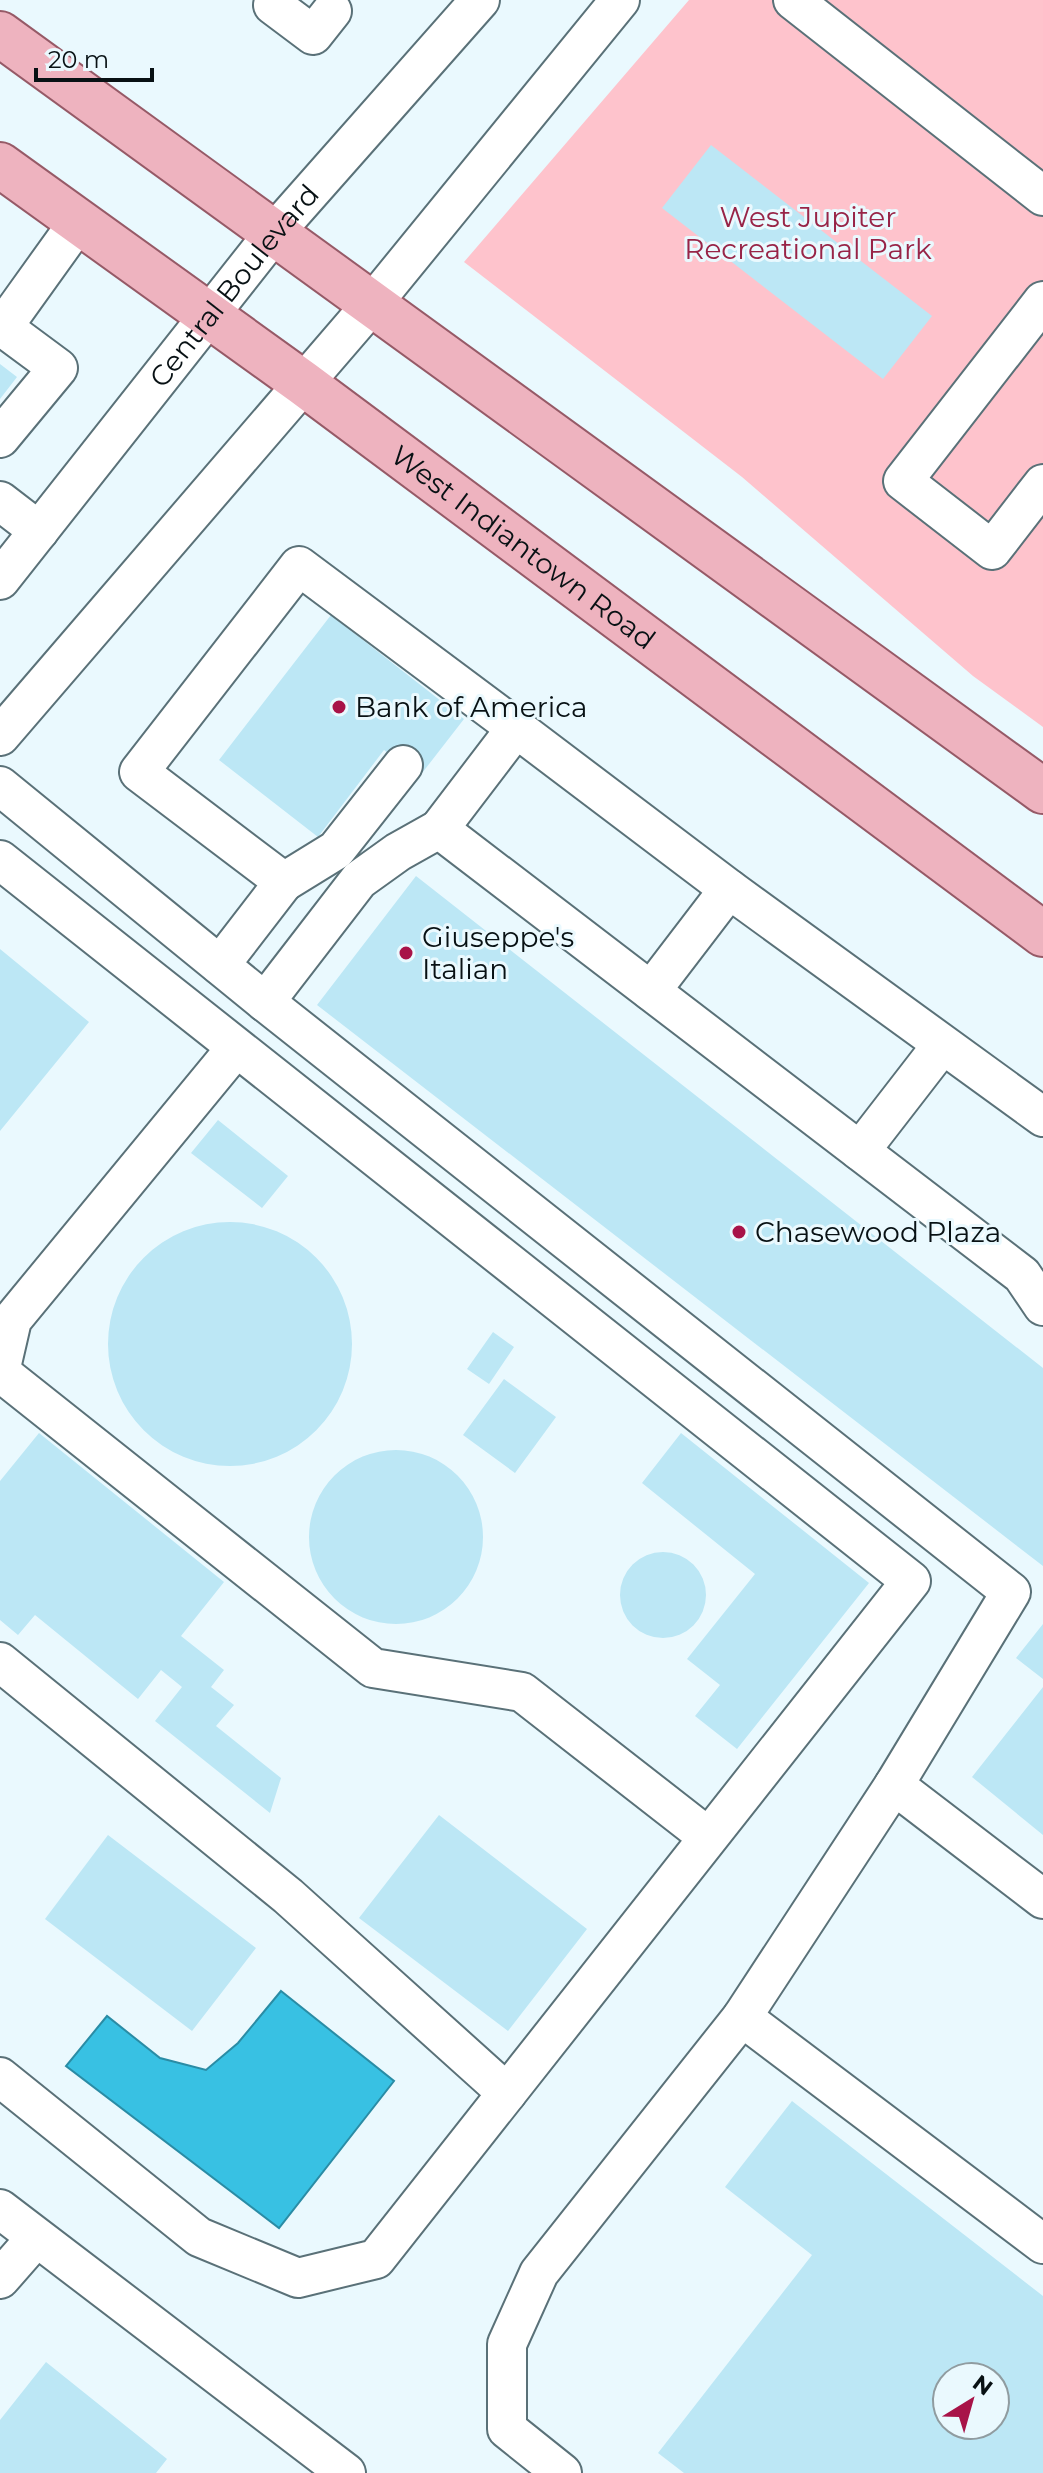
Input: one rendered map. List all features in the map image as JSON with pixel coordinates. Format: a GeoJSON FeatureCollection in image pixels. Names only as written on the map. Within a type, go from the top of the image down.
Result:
{"type":"FeatureCollection","features":[{"type":"Feature","properties":{"kind":"main road"},"geometry":{"type":"LineString","coordinates":[[0,34],[1043,791]]}},
{"type":"Feature","properties":{"kind":"main road","name":"West Indiantown Road"},"geometry":{"type":"LineString","coordinates":[[0,165],[303,383],[1043,934]]}},
{"type":"Feature","properties":{"kind":"street","name":"Central Boulevard"},"geometry":{"type":"LineString","coordinates":[[0,580],[274,233],[480,0]]}},
{"type":"Feature","properties":{"kind":"street"},"geometry":{"type":"LineString","coordinates":[[0,736],[372,304],[620,0]]}},
{"type":"Feature","properties":{"kind":"street"},"geometry":{"type":"LineString","coordinates":[[793,0],[1043,196]]}},
{"type":"Feature","properties":{"kind":"street"},"geometry":{"type":"LineString","coordinates":[[272,2],[313,35],[332,11]]}},
{"type":"Feature","properties":{"kind":"street"},"geometry":{"type":"LineString","coordinates":[[0,438],[58,368],[1,326],[79,221]]}},
{"type":"Feature","properties":{"kind":"street"},"geometry":{"type":"LineString","coordinates":[[1043,301],[903,481],[992,550],[1043,484]]}},
{"type":"Feature","properties":{"kind":"street"},"geometry":{"type":"LineString","coordinates":[[0,501],[39,531]]}},
{"type":"Feature","properties":{"kind":"street"},"geometry":{"type":"LineString","coordinates":[[284,882],[139,772],[299,566],[454,696],[516,728],[729,889],[1043,1117]]}},
{"type":"Feature","properties":{"kind":"street"},"geometry":{"type":"LineString","coordinates":[[265,1002],[359,880],[398,852],[439,829],[516,728]]}},
{"type":"Feature","properties":{"kind":"street"},"geometry":{"type":"LineString","coordinates":[[220,965],[284,882],[336,850],[403,765]]}},
{"type":"Feature","properties":{"kind":"street"},"geometry":{"type":"LineString","coordinates":[[0,786],[265,1002],[1011,1592],[894,1785],[742,2017],[539,2273],[507,2344],[507,2429],[562,2473]]}},
{"type":"Feature","properties":{"kind":"street"},"geometry":{"type":"LineString","coordinates":[[439,829],[1022,1275],[1043,1306]]}},
{"type":"Feature","properties":{"kind":"street"},"geometry":{"type":"LineString","coordinates":[[0,860],[911,1581],[376,2259],[298,2278],[199,2237],[0,2077]]}},
{"type":"Feature","properties":{"kind":"street"},"geometry":{"type":"LineString","coordinates":[[651,991],[729,889]]}},
{"type":"Feature","properties":{"kind":"street"},"geometry":{"type":"LineString","coordinates":[[860,1151],[942,1045]]}},
{"type":"Feature","properties":{"kind":"street"},"geometry":{"type":"LineString","coordinates":[[236,1048],[12,1320],[0,1372],[373,1668],[522,1692],[708,1837]]}},
{"type":"Feature","properties":{"kind":"street"},"geometry":{"type":"LineString","coordinates":[[0,1662],[288,1896],[507,2093]]}},
{"type":"Feature","properties":{"kind":"street"},"geometry":{"type":"LineString","coordinates":[[894,1785],[1043,1899]]}},
{"type":"Feature","properties":{"kind":"street"},"geometry":{"type":"LineString","coordinates":[[742,2017],[1039,2234]]}},
{"type":"Feature","properties":{"kind":"street"},"geometry":{"type":"LineString","coordinates":[[0,2209],[346,2473]]}},
{"type":"Feature","properties":{"kind":"street"},"geometry":{"type":"LineString","coordinates":[[0,2279],[36,2238]]}},
{"type":"Feature","properties":{"kind":"green space","name":"West Jupiter Recreational Park"},"geometry":{"type":"Polygon","coordinates":[[[689,0],[1043,0],[1043,727],[973,676],[742,477],[464,262],[689,0]]]}},
{"type":"Feature","properties":{"kind":"water"},"geometry":{"type":"Polygon","coordinates":[[[281,1991],[394,2081],[279,2228],[66,2066],[107,2016],[160,2058],[206,2070],[238,2043],[281,1991]]]}},
{"type":"Feature","properties":{"kind":"building"},"geometry":{"type":"Polygon","coordinates":[[[711,145],[932,316],[883,379],[662,208],[711,145]]]}},
{"type":"Feature","properties":{"kind":"building"},"geometry":{"type":"Polygon","coordinates":[[[0,364],[17,377],[0,399],[0,364]]]}},
{"type":"Feature","properties":{"kind":"building"},"geometry":{"type":"Polygon","coordinates":[[[331,615],[464,719],[419,777],[384,750],[318,837],[219,760],[331,615]]]}},
{"type":"Feature","properties":{"kind":"building","name":"Chasewood Plaza"},"geometry":{"type":"Polygon","coordinates":[[[416,876],[1043,1368],[1043,1566],[317,1005],[416,876]]]}},
{"type":"Feature","properties":{"kind":"building"},"geometry":{"type":"Polygon","coordinates":[[[0,949],[89,1022],[0,1131],[0,949]]]}},
{"type":"Feature","properties":{"kind":"building"},"geometry":{"type":"Polygon","coordinates":[[[218,1120],[288,1176],[262,1208],[191,1153],[218,1120]]]}},
{"type":"Feature","properties":{"kind":"building"},"geometry":{"type":"Polygon","coordinates":[[[230,1222],[277,1232],[298,1243],[316,1258],[331,1276],[342,1297],[352,1344],[342,1391],[331,1412],[316,1430],[298,1445],[277,1456],[230,1466],[183,1456],[162,1445],[144,1430],[129,1412],[118,1391],[108,1344],[118,1297],[129,1276],[144,1258],[162,1243],[183,1232],[230,1222]]]}},
{"type":"Feature","properties":{"kind":"building"},"geometry":{"type":"Polygon","coordinates":[[[493,1332],[514,1347],[489,1384],[467,1369],[493,1332]]]}},
{"type":"Feature","properties":{"kind":"building"},"geometry":{"type":"Polygon","coordinates":[[[504,1379],[556,1417],[515,1473],[463,1435],[504,1379]]]}},
{"type":"Feature","properties":{"kind":"building"},"geometry":{"type":"Polygon","coordinates":[[[39,1433],[224,1582],[181,1636],[224,1670],[211,1687],[234,1705],[216,1726],[281,1778],[270,1813],[155,1721],[182,1687],[161,1670],[138,1699],[35,1615],[18,1635],[0,1620],[0,1481],[39,1433]]]}},
{"type":"Feature","properties":{"kind":"building"},"geometry":{"type":"Polygon","coordinates":[[[681,1433],[869,1583],[737,1749],[695,1716],[720,1685],[687,1659],[755,1574],[642,1483],[681,1433]]]}},
{"type":"Feature","properties":{"kind":"building"},"geometry":{"type":"Polygon","coordinates":[[[396,1450],[429,1457],[457,1476],[476,1504],[483,1537],[476,1570],[457,1598],[429,1617],[396,1624],[363,1617],[335,1598],[316,1570],[309,1537],[316,1504],[335,1476],[363,1457],[396,1450]]]}},
{"type":"Feature","properties":{"kind":"building"},"geometry":{"type":"Polygon","coordinates":[[[663,1552],[680,1555],[694,1564],[703,1578],[706,1595],[703,1612],[694,1626],[680,1635],[663,1638],[646,1635],[632,1626],[623,1612],[620,1595],[623,1578],[632,1564],[646,1555],[663,1552]]]}},
{"type":"Feature","properties":{"kind":"building"},"geometry":{"type":"Polygon","coordinates":[[[1043,1624],[1043,1679],[1016,1658],[1043,1624]]]}},
{"type":"Feature","properties":{"kind":"building"},"geometry":{"type":"Polygon","coordinates":[[[1043,1687],[1043,1835],[972,1777],[1043,1687]]]}},
{"type":"Feature","properties":{"kind":"building"},"geometry":{"type":"Polygon","coordinates":[[[439,1815],[587,1929],[508,2031],[359,1918],[439,1815]]]}},
{"type":"Feature","properties":{"kind":"building"},"geometry":{"type":"Polygon","coordinates":[[[108,1835],[256,1948],[192,2031],[45,1919],[108,1835]]]}},
{"type":"Feature","properties":{"kind":"building"},"geometry":{"type":"Polygon","coordinates":[[[792,2101],[1043,2296],[1043,2473],[684,2473],[658,2453],[812,2255],[725,2187],[792,2101]]]}},
{"type":"Feature","properties":{"kind":"building"},"geometry":{"type":"Polygon","coordinates":[[[46,2362],[167,2459],[156,2473],[0,2473],[0,2420],[46,2362]]]}},
{"type":"Feature","properties":{"kind":"place","name":"Bank of America"},"geometry":{"type":"Point","coordinates":[339,707]}},
{"type":"Feature","properties":{"kind":"place","name":"Giuseppe's Italian"},"geometry":{"type":"Point","coordinates":[406,953]}},
{"type":"Feature","properties":{"kind":"place","name":"Chasewood Plaza"},"geometry":{"type":"Point","coordinates":[739,1232]}}]}
